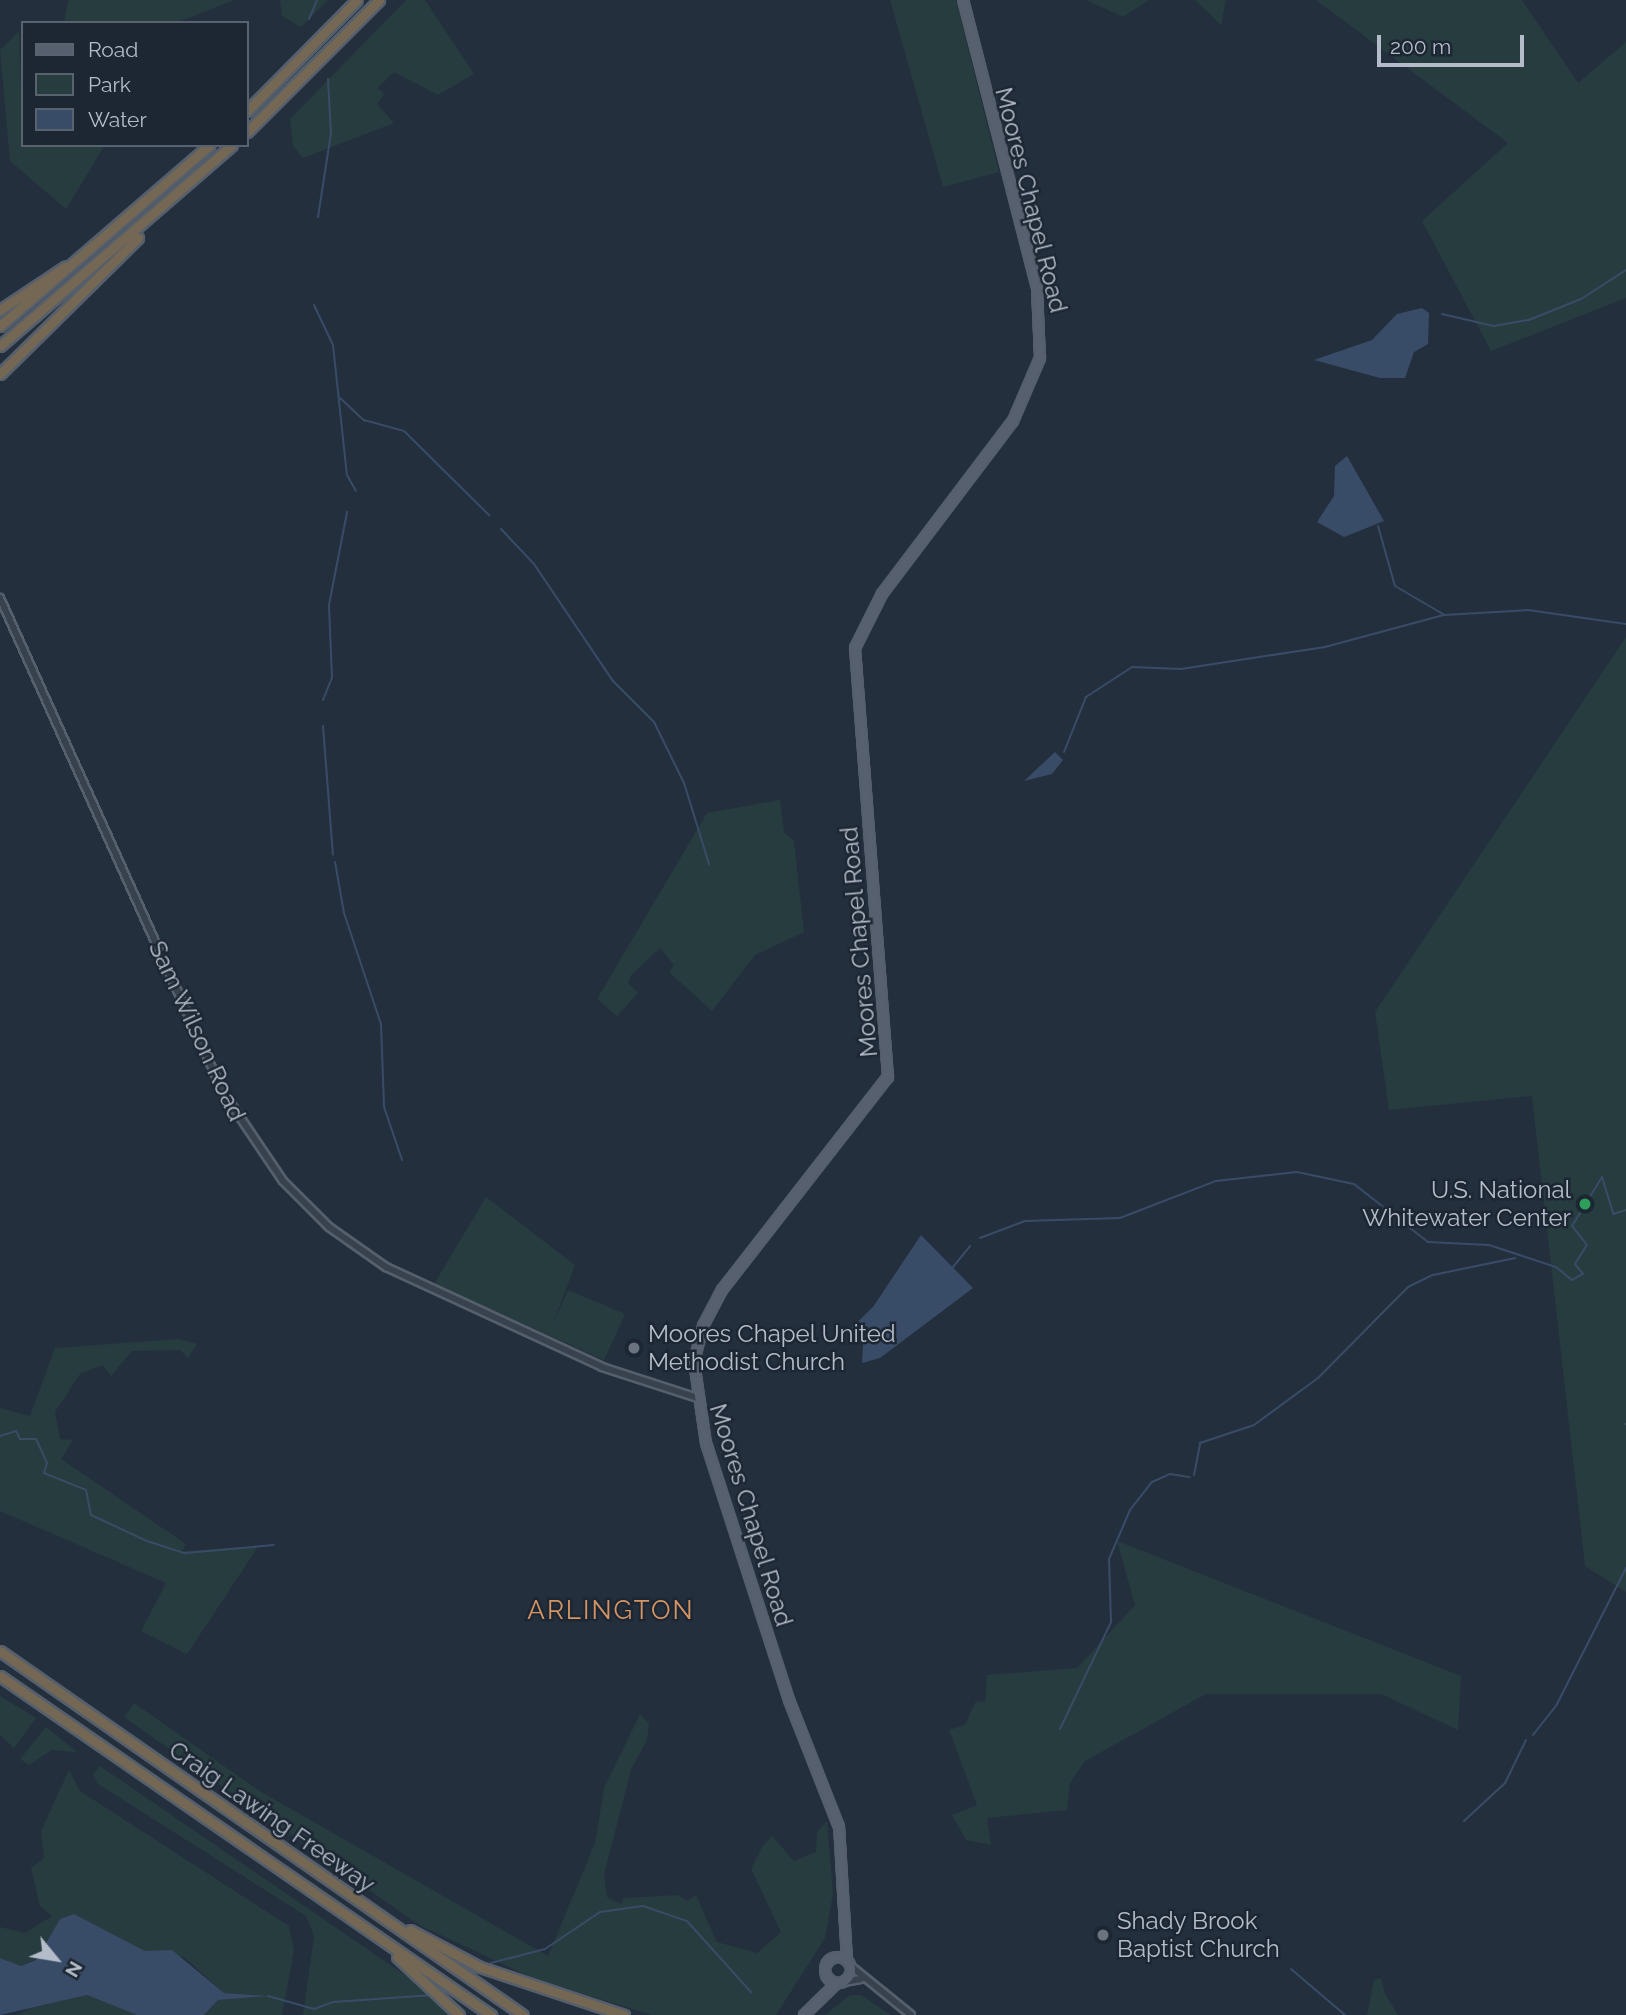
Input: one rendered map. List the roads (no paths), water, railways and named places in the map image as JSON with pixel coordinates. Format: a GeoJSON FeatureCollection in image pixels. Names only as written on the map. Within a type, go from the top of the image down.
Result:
{"type":"FeatureCollection","features":[{"type":"Feature","properties":{"kind":"highway"},"geometry":{"type":"LineString","coordinates":[[248,110],[357,0]]}},
{"type":"Feature","properties":{"kind":"highway"},"geometry":{"type":"LineString","coordinates":[[248,131],[379,0]]}},
{"type":"Feature","properties":{"kind":"highway"},"geometry":{"type":"LineString","coordinates":[[0,326],[97,246],[208,147]]}},
{"type":"Feature","properties":{"kind":"highway"},"geometry":{"type":"LineString","coordinates":[[0,374],[173,200],[230,147]]}},
{"type":"Feature","properties":{"kind":"highway"},"geometry":{"type":"LineString","coordinates":[[0,346],[173,200]]}},
{"type":"Feature","properties":{"kind":"highway"},"geometry":{"type":"LineString","coordinates":[[0,310],[97,246]]}},
{"type":"Feature","properties":{"kind":"highway","name":"Craig Lawing Freeway"},"geometry":{"type":"LineString","coordinates":[[0,1651],[523,2015]]}},
{"type":"Feature","properties":{"kind":"highway","name":"Craig Lawing Freeway"},"geometry":{"type":"LineString","coordinates":[[0,1676],[491,2015]]}},
{"type":"Feature","properties":{"kind":"highway"},"geometry":{"type":"LineString","coordinates":[[363,1903],[466,1961],[624,2015]]}},
{"type":"Feature","properties":{"kind":"highway"},"geometry":{"type":"LineString","coordinates":[[358,1924],[459,2015]]}},
{"type":"Feature","properties":{"kind":"main road","name":"Moores Chapel Road"},"geometry":{"type":"LineString","coordinates":[[849,1963],[842,1943],[839,1828],[789,1700],[695,1397],[695,1355],[712,1307],[890,1071],[854,693],[856,641],[882,594],[1013,421],[1040,358],[1037,288],[963,0]]}},
{"type":"Feature","properties":{"kind":"main road"},"geometry":{"type":"LineString","coordinates":[[804,2015],[820,1994],[831,1958],[842,1943]]}},
{"type":"Feature","properties":{"kind":"main road"},"geometry":{"type":"LineString","coordinates":[[820,1994],[842,1983],[849,1963],[831,1958]]}},
{"type":"Feature","properties":{"kind":"main road"},"geometry":{"type":"LineString","coordinates":[[825,1974],[842,1983]]}},
{"type":"Feature","properties":{"kind":"street","name":"Sam Wilson Road"},"geometry":{"type":"LineString","coordinates":[[0,598],[223,1092],[283,1181],[329,1227],[386,1268],[602,1367],[695,1397]]}},
{"type":"Feature","properties":{"kind":"street"},"geometry":{"type":"LineString","coordinates":[[849,1963],[863,1979],[911,2015]]}},
{"type":"Feature","properties":{"kind":"street"},"geometry":{"type":"LineString","coordinates":[[842,1983],[863,1979]]}},
{"type":"Feature","properties":{"kind":"water"},"geometry":{"type":"Polygon","coordinates":[[[1422,308],[1429,313],[1428,344],[1414,352],[1405,378],[1380,378],[1314,360],[1372,340],[1397,314],[1422,308]]]}},
{"type":"Feature","properties":{"kind":"water"},"geometry":{"type":"Polygon","coordinates":[[[1347,456],[1384,521],[1344,537],[1317,522],[1334,496],[1335,466],[1347,456]]]}},
{"type":"Feature","properties":{"kind":"water"},"geometry":{"type":"Polygon","coordinates":[[[1055,752],[1063,760],[1052,774],[1024,781],[1055,752]]]}},
{"type":"Feature","properties":{"kind":"water"},"geometry":{"type":"Polygon","coordinates":[[[921,1235],[973,1288],[880,1358],[862,1363],[863,1344],[849,1330],[873,1307],[921,1235]]]}},
{"type":"Feature","properties":{"kind":"water"},"geometry":{"type":"Polygon","coordinates":[[[74,1914],[145,1951],[172,1950],[224,1993],[269,1996],[218,2000],[204,2015],[137,2015],[87,1995],[0,2015],[0,1958],[21,1966],[36,1960],[60,1919],[74,1914]]]}},
{"type":"Feature","properties":{"kind":"waterway"},"geometry":{"type":"LineString","coordinates":[[309,19],[317,0]]}},
{"type":"Feature","properties":{"kind":"waterway"},"geometry":{"type":"LineString","coordinates":[[318,217],[331,133],[328,79]]}},
{"type":"Feature","properties":{"kind":"waterway"},"geometry":{"type":"LineString","coordinates":[[1442,314],[1494,326],[1529,320],[1581,299],[1626,270]]}},
{"type":"Feature","properties":{"kind":"waterway"},"geometry":{"type":"LineString","coordinates":[[314,305],[333,345],[347,475],[356,491]]}},
{"type":"Feature","properties":{"kind":"waterway"},"geometry":{"type":"LineString","coordinates":[[340,398],[364,420],[404,431],[489,515]]}},
{"type":"Feature","properties":{"kind":"waterway"},"geometry":{"type":"LineString","coordinates":[[323,700],[332,678],[329,605],[347,512]]}},
{"type":"Feature","properties":{"kind":"waterway"},"geometry":{"type":"LineString","coordinates":[[1378,526],[1395,586],[1443,614]]}},
{"type":"Feature","properties":{"kind":"waterway"},"geometry":{"type":"LineString","coordinates":[[501,529],[534,564],[613,681],[654,722],[684,783],[709,864]]}},
{"type":"Feature","properties":{"kind":"waterway"},"geometry":{"type":"LineString","coordinates":[[1064,752],[1086,697],[1132,667],[1181,669],[1325,647],[1444,615],[1528,610],[1626,624]]}},
{"type":"Feature","properties":{"kind":"waterway"},"geometry":{"type":"LineString","coordinates":[[323,726],[333,855]]}},
{"type":"Feature","properties":{"kind":"waterway"},"geometry":{"type":"LineString","coordinates":[[335,862],[344,913],[381,1024],[384,1107],[402,1160]]}},
{"type":"Feature","properties":{"kind":"waterway"},"geometry":{"type":"LineString","coordinates":[[980,1238],[1025,1221],[1120,1218],[1216,1181],[1297,1172],[1354,1184],[1428,1242],[1489,1245],[1556,1267],[1572,1280],[1583,1274],[1575,1264],[1587,1245],[1572,1226],[1602,1177],[1613,1214],[1626,1210]]}},
{"type":"Feature","properties":{"kind":"waterway"},"geometry":{"type":"LineString","coordinates":[[953,1267],[970,1246]]}},
{"type":"Feature","properties":{"kind":"waterway"},"geometry":{"type":"LineString","coordinates":[[1194,1475],[1200,1443],[1254,1425],[1318,1378],[1408,1287],[1433,1275],[1515,1258]]}},
{"type":"Feature","properties":{"kind":"waterway"},"geometry":{"type":"LineString","coordinates":[[0,1436],[16,1431],[20,1439],[36,1439],[47,1463],[44,1473],[86,1490],[91,1515],[147,1541],[185,1553],[274,1545]]}},
{"type":"Feature","properties":{"kind":"waterway"},"geometry":{"type":"LineString","coordinates":[[1060,1729],[1111,1622],[1109,1559],[1130,1510],[1152,1482],[1170,1474],[1190,1477]]}},
{"type":"Feature","properties":{"kind":"waterway"},"geometry":{"type":"LineString","coordinates":[[1533,1735],[1557,1704],[1626,1568]]}},
{"type":"Feature","properties":{"kind":"waterway"},"geometry":{"type":"LineString","coordinates":[[1464,1821],[1505,1783],[1526,1740]]}},
{"type":"Feature","properties":{"kind":"waterway"},"geometry":{"type":"LineString","coordinates":[[491,1963],[545,1949],[600,1912],[643,1906],[687,1921],[751,1992]]}},
{"type":"Feature","properties":{"kind":"waterway"},"geometry":{"type":"LineString","coordinates":[[1291,1969],[1345,2015]]}},
{"type":"Feature","properties":{"kind":"waterway"},"geometry":{"type":"LineString","coordinates":[[268,1996],[314,2009],[333,2002],[433,1995]]}},
{"type":"Feature","properties":{"kind":"place","name":"U.S. National Whitewater Center"},"geometry":{"type":"Point","coordinates":[1585,1204]}},
{"type":"Feature","properties":{"kind":"place","name":"Moores Chapel United Methodist Church"},"geometry":{"type":"Point","coordinates":[634,1348]}},
{"type":"Feature","properties":{"kind":"place","name":"Shady Brook Baptist Church"},"geometry":{"type":"Point","coordinates":[1103,1935]}},
{"type":"Feature","properties":{"kind":"district","name":"ARLINGTON"},"geometry":{"type":"Point","coordinates":[611,1611]}}]}
